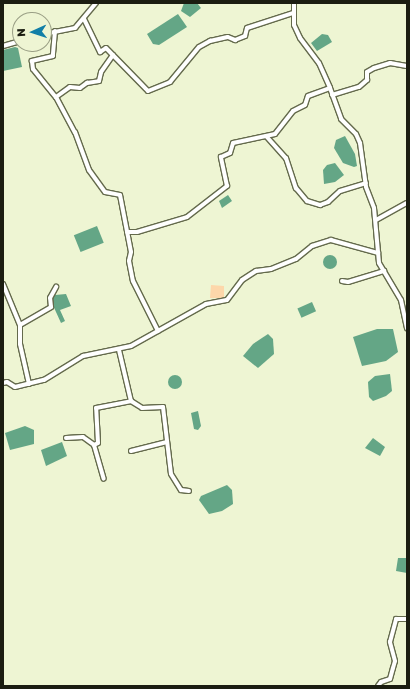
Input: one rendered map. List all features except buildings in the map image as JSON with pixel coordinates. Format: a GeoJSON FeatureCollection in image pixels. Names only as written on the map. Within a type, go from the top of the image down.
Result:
{"type":"FeatureCollection","features":[{"type":"Feature","properties":{"kind":"street"},"geometry":{"type":"LineString","coordinates":[[52,32],[75,28],[96,3]]}},
{"type":"Feature","properties":{"kind":"street"},"geometry":{"type":"LineString","coordinates":[[294,3],[293,13],[300,38],[319,63],[341,119],[356,134],[363,157],[366,183],[376,220],[379,263],[401,300],[407,325]]}},
{"type":"Feature","properties":{"kind":"street"},"geometry":{"type":"LineString","coordinates":[[84,19],[100,52],[106,48],[148,91],[170,82],[199,47],[210,40],[228,37],[235,40],[245,36],[247,28],[293,13]]}},
{"type":"Feature","properties":{"kind":"street"},"geometry":{"type":"LineString","coordinates":[[55,31],[53,56],[32,61],[32,69],[56,97],[75,132],[89,170],[105,192],[120,195],[131,252],[129,260],[133,281],[158,331]]}},
{"type":"Feature","properties":{"kind":"street"},"geometry":{"type":"LineString","coordinates":[[56,97],[70,87],[80,88],[87,83],[99,81],[101,72],[113,56]]}},
{"type":"Feature","properties":{"kind":"street"},"geometry":{"type":"LineString","coordinates":[[332,95],[358,87],[367,80],[367,72],[374,68],[390,63],[407,66]]}},
{"type":"Feature","properties":{"kind":"street"},"geometry":{"type":"LineString","coordinates":[[127,232],[137,232],[187,217],[227,186],[221,158],[230,153],[233,144],[275,134],[293,111],[305,105],[308,96],[330,88]]}},
{"type":"Feature","properties":{"kind":"street"},"geometry":{"type":"LineString","coordinates":[[266,136],[286,158],[296,188],[307,201],[320,205],[328,202],[340,191],[366,183]]}},
{"type":"Feature","properties":{"kind":"street"},"geometry":{"type":"LineString","coordinates":[[376,220],[407,203]]}},
{"type":"Feature","properties":{"kind":"street"},"geometry":{"type":"LineString","coordinates":[[3,383],[7,382],[15,387],[30,384],[44,380],[83,356],[120,350],[206,304],[227,300],[242,280],[256,272],[271,269],[296,259],[312,246],[330,240],[378,253]]}},
{"type":"Feature","properties":{"kind":"street"},"geometry":{"type":"LineString","coordinates":[[342,280],[348,282],[384,271]]}},
{"type":"Feature","properties":{"kind":"street"},"geometry":{"type":"LineString","coordinates":[[3,284],[20,325],[20,344],[30,384]]}},
{"type":"Feature","properties":{"kind":"street"},"geometry":{"type":"LineString","coordinates":[[20,325],[51,307],[50,298],[56,287]]}},
{"type":"Feature","properties":{"kind":"street"},"geometry":{"type":"LineString","coordinates":[[120,350],[131,400],[142,408],[163,407],[171,474],[181,490],[189,491]]}},
{"type":"Feature","properties":{"kind":"street"},"geometry":{"type":"LineString","coordinates":[[94,444],[98,443],[96,408],[131,400]]}},
{"type":"Feature","properties":{"kind":"street"},"geometry":{"type":"LineString","coordinates":[[66,438],[84,437],[94,444],[104,479]]}},
{"type":"Feature","properties":{"kind":"street"},"geometry":{"type":"LineString","coordinates":[[131,451],[167,442]]}},
{"type":"Feature","properties":{"kind":"street"},"geometry":{"type":"LineString","coordinates":[[378,686],[381,682],[390,679],[395,661],[390,642],[396,619],[407,619]]}},
{"type":"Feature","properties":{"kind":"shaded area"},"geometry":{"type":"Polygon","coordinates":[[[184,3],[197,3],[201,8],[190,17],[181,11],[184,3]]]}},
{"type":"Feature","properties":{"kind":"shaded area"},"geometry":{"type":"Polygon","coordinates":[[[178,14],[187,27],[159,45],[153,44],[147,34],[178,14]]]}},
{"type":"Feature","properties":{"kind":"shaded area"},"geometry":{"type":"Polygon","coordinates":[[[322,34],[328,35],[332,42],[317,51],[311,43],[322,34]]]}},
{"type":"Feature","properties":{"kind":"shaded area"},"geometry":{"type":"Polygon","coordinates":[[[12,48],[12,52],[19,52],[22,67],[3,71],[3,50],[12,48]]]}},
{"type":"Feature","properties":{"kind":"shaded area"},"geometry":{"type":"Polygon","coordinates":[[[345,136],[355,154],[357,166],[354,167],[343,163],[334,148],[336,140],[345,136]]]}},
{"type":"Feature","properties":{"kind":"shaded area"},"geometry":{"type":"Polygon","coordinates":[[[335,163],[344,175],[335,182],[324,184],[323,170],[327,165],[335,163]]]}},
{"type":"Feature","properties":{"kind":"shaded area"},"geometry":{"type":"Polygon","coordinates":[[[228,195],[232,201],[222,208],[219,201],[228,195]]]}},
{"type":"Feature","properties":{"kind":"shaded area"},"geometry":{"type":"Polygon","coordinates":[[[97,226],[104,243],[81,252],[74,235],[97,226]]]}},
{"type":"Feature","properties":{"kind":"shaded area"},"geometry":{"type":"Polygon","coordinates":[[[330,255],[335,257],[337,262],[335,267],[330,269],[325,267],[323,262],[325,257],[330,255]]]}},
{"type":"Feature","properties":{"kind":"shaded area"},"geometry":{"type":"Polygon","coordinates":[[[211,285],[224,286],[224,298],[210,298],[211,285]]]}},
{"type":"Feature","properties":{"kind":"shaded area"},"geometry":{"type":"Polygon","coordinates":[[[66,294],[71,306],[60,310],[65,321],[61,323],[51,301],[55,295],[66,294]]]}},
{"type":"Feature","properties":{"kind":"shaded area"},"geometry":{"type":"Polygon","coordinates":[[[312,302],[316,311],[301,318],[297,309],[312,302]]]}},
{"type":"Feature","properties":{"kind":"shaded area"},"geometry":{"type":"Polygon","coordinates":[[[377,329],[393,329],[398,352],[386,361],[362,366],[353,337],[377,329]]]}},
{"type":"Feature","properties":{"kind":"shaded area"},"geometry":{"type":"Polygon","coordinates":[[[268,334],[273,339],[274,354],[258,368],[243,356],[253,344],[268,334]]]}},
{"type":"Feature","properties":{"kind":"shaded area"},"geometry":{"type":"Polygon","coordinates":[[[390,374],[392,391],[386,396],[373,401],[369,397],[368,382],[375,376],[390,374]]]}},
{"type":"Feature","properties":{"kind":"shaded area"},"geometry":{"type":"Polygon","coordinates":[[[175,375],[180,377],[182,382],[180,387],[175,389],[170,387],[168,382],[170,377],[175,375]]]}},
{"type":"Feature","properties":{"kind":"shaded area"},"geometry":{"type":"Polygon","coordinates":[[[198,411],[201,426],[198,430],[194,429],[191,413],[198,411]]]}},
{"type":"Feature","properties":{"kind":"shaded area"},"geometry":{"type":"Polygon","coordinates":[[[25,426],[34,430],[34,444],[10,450],[5,433],[25,426]]]}},
{"type":"Feature","properties":{"kind":"shaded area"},"geometry":{"type":"Polygon","coordinates":[[[373,438],[385,447],[380,456],[365,448],[373,438]]]}},
{"type":"Feature","properties":{"kind":"shaded area"},"geometry":{"type":"Polygon","coordinates":[[[62,442],[67,456],[46,466],[41,450],[62,442]]]}},
{"type":"Feature","properties":{"kind":"shaded area"},"geometry":{"type":"Polygon","coordinates":[[[227,485],[232,490],[233,504],[222,511],[209,514],[199,500],[201,496],[227,485]]]}},
{"type":"Feature","properties":{"kind":"shaded area"},"geometry":{"type":"Polygon","coordinates":[[[398,558],[407,558],[407,573],[396,571],[398,558]]]}}]}
